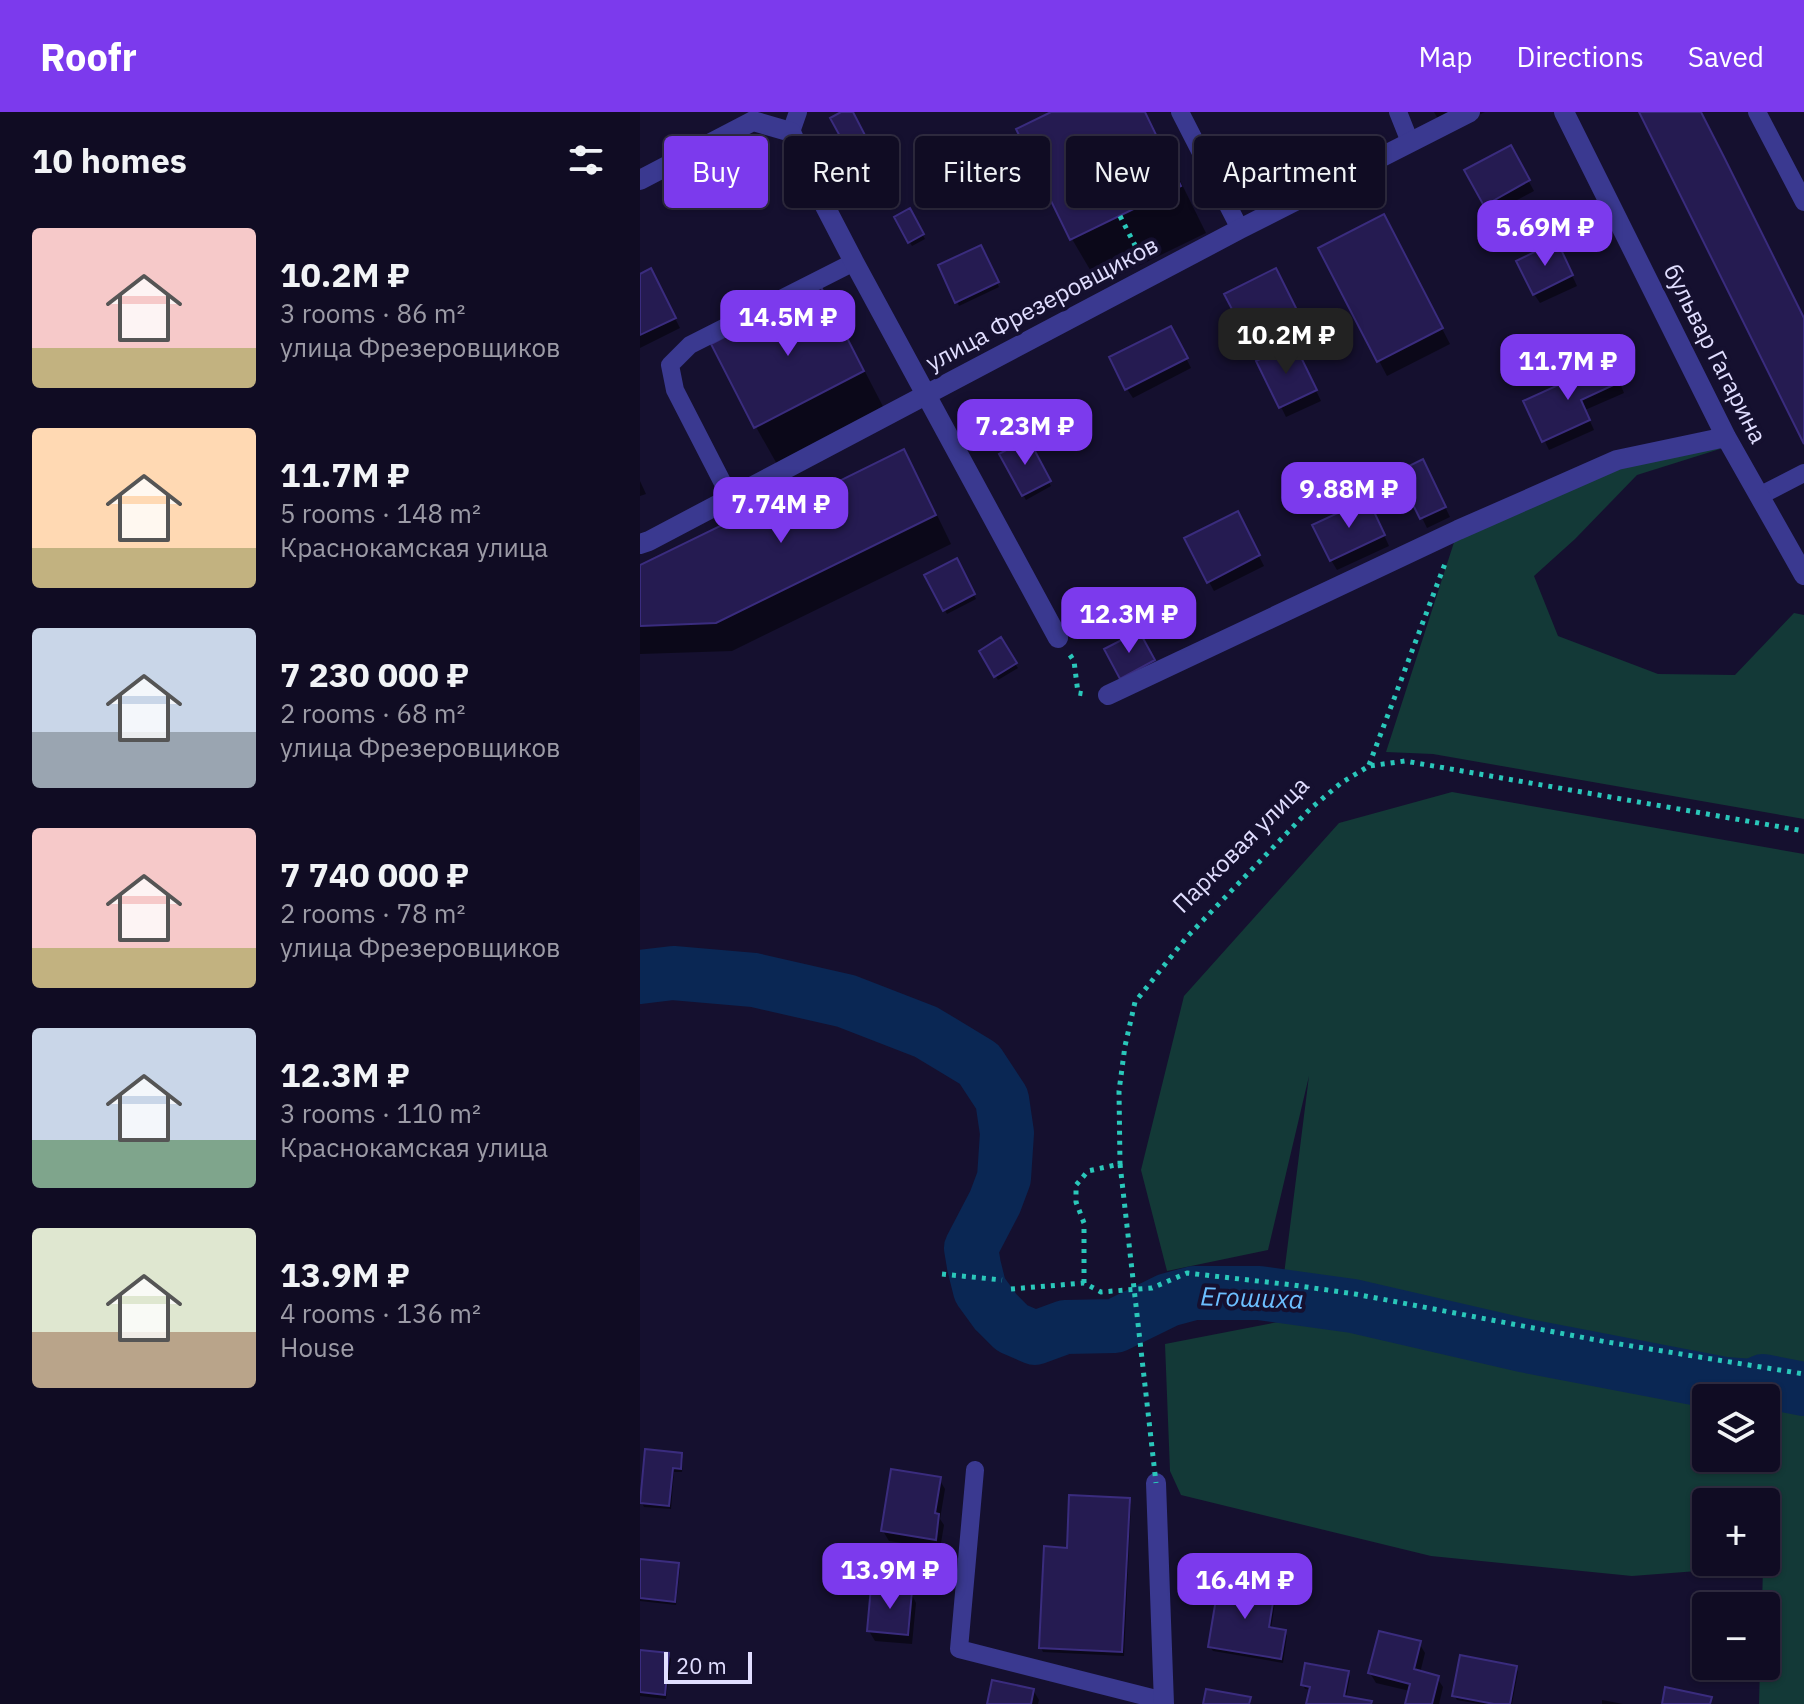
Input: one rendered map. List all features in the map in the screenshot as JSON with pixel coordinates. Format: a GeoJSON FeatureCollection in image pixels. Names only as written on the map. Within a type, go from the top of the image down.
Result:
{"type":"FeatureCollection","features":[{"type":"Feature","properties":{"kind":"street","name":"улица Фрезеровщиков"},"geometry":{"type":"LineString","coordinates":[[640,544],[1240,229],[1470,112]]}},
{"type":"Feature","properties":{"kind":"street","name":"бульвар Гагарина"},"geometry":{"type":"LineString","coordinates":[[1564,112],[1726,437],[1804,575]]}},
{"type":"Feature","properties":{"kind":"street"},"geometry":{"type":"LineString","coordinates":[[640,180],[753,121],[791,132],[854,262],[1058,638]]}},
{"type":"Feature","properties":{"kind":"street"},"geometry":{"type":"LineString","coordinates":[[1108,695],[1458,530],[1617,460],[1726,437]]}},
{"type":"Feature","properties":{"kind":"street"},"geometry":{"type":"LineString","coordinates":[[1156,1483],[1164,1702]]}},
{"type":"Feature","properties":{"kind":"lane"},"geometry":{"type":"LineString","coordinates":[[791,132],[798,112]]}},
{"type":"Feature","properties":{"kind":"lane"},"geometry":{"type":"LineString","coordinates":[[1180,112],[1240,229]]}},
{"type":"Feature","properties":{"kind":"lane"},"geometry":{"type":"LineString","coordinates":[[1398,112],[1410,142]]}},
{"type":"Feature","properties":{"kind":"lane"},"geometry":{"type":"LineString","coordinates":[[1757,112],[1804,202]]}},
{"type":"Feature","properties":{"kind":"lane"},"geometry":{"type":"LineString","coordinates":[[730,497],[675,390],[670,365],[690,345],[854,262]]}},
{"type":"Feature","properties":{"kind":"lane"},"geometry":{"type":"LineString","coordinates":[[1761,495],[1804,473]]}},
{"type":"Feature","properties":{"kind":"lane"},"geometry":{"type":"LineString","coordinates":[[975,1470],[959,1649],[1164,1702]]}},
{"type":"Feature","properties":{"kind":"path"},"geometry":{"type":"LineString","coordinates":[[1120,216],[1142,258]]}},
{"type":"Feature","properties":{"kind":"path"},"geometry":{"type":"LineString","coordinates":[[1369,766],[1458,530]]}},
{"type":"Feature","properties":{"kind":"path"},"geometry":{"type":"LineString","coordinates":[[1058,638],[1074,661],[1078,693],[1108,695]]}},
{"type":"Feature","properties":{"kind":"path","name":"Парковая улица"},"geometry":{"type":"LineString","coordinates":[[1156,1483],[1120,1164],[1119,1091],[1135,1002],[1186,938],[1310,809],[1341,783],[1369,766],[1405,761],[1804,831]]}},
{"type":"Feature","properties":{"kind":"path"},"geometry":{"type":"LineString","coordinates":[[1084,1283],[1084,1223],[1076,1202],[1076,1185],[1088,1171],[1120,1164]]}},
{"type":"Feature","properties":{"kind":"path"},"geometry":{"type":"LineString","coordinates":[[1011,1289],[1084,1283],[1101,1292],[1152,1288],[1187,1273],[1355,1294],[1607,1342],[1804,1374]]}},
{"type":"Feature","properties":{"kind":"path"},"geometry":{"type":"LineString","coordinates":[[942,1274],[1002,1280]]}},
{"type":"Feature","properties":{"kind":"green space"},"geometry":{"type":"Polygon","coordinates":[[[1723,448],[1637,475],[1534,576],[1558,636],[1658,674],[1735,675],[1794,613],[1804,615],[1804,819],[1433,754],[1386,752],[1458,530],[1617,460],[1723,448]]]}},
{"type":"Feature","properties":{"kind":"green space"},"geometry":{"type":"Polygon","coordinates":[[[1452,792],[1804,854],[1804,1704],[1759,1704],[1760,1680],[1780,1680],[1780,1592],[1762,1592],[1763,1576],[1780,1576],[1780,1488],[1692,1488],[1692,1571],[1632,1576],[1431,1556],[1181,1495],[1170,1471],[1165,1344],[1278,1322],[1309,1076],[1268,1250],[1167,1271],[1141,1170],[1184,996],[1339,823],[1452,792]]]}},
{"type":"Feature","properties":{"kind":"building"},"geometry":{"type":"Polygon","coordinates":[[[841,112],[853,112],[865,136],[840,136],[830,118],[841,112]]]}},
{"type":"Feature","properties":{"kind":"building"},"geometry":{"type":"Polygon","coordinates":[[[1051,112],[1145,112],[1157,136],[1066,136],[1066,208],[1136,208],[1070,240],[1050,199],[1050,136],[1019,136],[1016,129],[1051,112]]]}},
{"type":"Feature","properties":{"kind":"building"},"geometry":{"type":"Polygon","coordinates":[[[1639,112],[1701,112],[1724,157],[1804,318],[1804,444],[1639,112]]]}},
{"type":"Feature","properties":{"kind":"building"},"geometry":{"type":"Polygon","coordinates":[[[1511,145],[1530,180],[1484,206],[1464,170],[1511,145]]]}},
{"type":"Feature","properties":{"kind":"building"},"geometry":{"type":"Polygon","coordinates":[[[910,208],[924,234],[908,243],[894,217],[910,208]]]}},
{"type":"Feature","properties":{"kind":"building"},"geometry":{"type":"Polygon","coordinates":[[[1384,214],[1443,328],[1377,362],[1318,248],[1384,214]]]}},
{"type":"Feature","properties":{"kind":"building"},"geometry":{"type":"Polygon","coordinates":[[[1557,241],[1573,275],[1533,295],[1516,261],[1557,241]]]}},
{"type":"Feature","properties":{"kind":"building"},"geometry":{"type":"Polygon","coordinates":[[[981,245],[999,282],[955,303],[938,265],[981,245]]]}},
{"type":"Feature","properties":{"kind":"building"},"geometry":{"type":"Polygon","coordinates":[[[651,268],[676,318],[640,335],[640,274],[651,268]]]}},
{"type":"Feature","properties":{"kind":"building"},"geometry":{"type":"Polygon","coordinates":[[[1276,268],[1297,310],[1246,336],[1224,294],[1276,268]]]}},
{"type":"Feature","properties":{"kind":"building"},"geometry":{"type":"Polygon","coordinates":[[[821,287],[864,371],[754,428],[711,344],[821,287]]]}},
{"type":"Feature","properties":{"kind":"building"},"geometry":{"type":"Polygon","coordinates":[[[1171,326],[1188,358],[1125,390],[1109,357],[1171,326]]]}},
{"type":"Feature","properties":{"kind":"building"},"geometry":{"type":"Polygon","coordinates":[[[1294,343],[1317,390],[1279,408],[1256,361],[1294,343]]]}},
{"type":"Feature","properties":{"kind":"building"},"geometry":{"type":"Polygon","coordinates":[[[1611,361],[1620,382],[1581,400],[1590,420],[1542,442],[1523,401],[1611,361]]]}},
{"type":"Feature","properties":{"kind":"building"},"geometry":{"type":"Polygon","coordinates":[[[1028,438],[1051,481],[1022,496],[999,454],[1028,438]]]}},
{"type":"Feature","properties":{"kind":"building"},"geometry":{"type":"Polygon","coordinates":[[[904,449],[936,515],[716,623],[640,626],[640,565],[796,489],[801,500],[904,449]]]}},
{"type":"Feature","properties":{"kind":"building"},"geometry":{"type":"Polygon","coordinates":[[[1423,459],[1446,507],[1420,519],[1397,472],[1423,459]]]}},
{"type":"Feature","properties":{"kind":"building"},"geometry":{"type":"Polygon","coordinates":[[[1368,499],[1385,535],[1330,561],[1312,525],[1368,499]]]}},
{"type":"Feature","properties":{"kind":"building"},"geometry":{"type":"Polygon","coordinates":[[[1238,511],[1260,555],[1207,583],[1184,538],[1238,511]]]}},
{"type":"Feature","properties":{"kind":"building"},"geometry":{"type":"Polygon","coordinates":[[[957,558],[975,594],[943,611],[924,575],[957,558]]]}},
{"type":"Feature","properties":{"kind":"building"},"geometry":{"type":"Polygon","coordinates":[[[1139,631],[1155,660],[1120,679],[1104,649],[1139,631]]]}},
{"type":"Feature","properties":{"kind":"building"},"geometry":{"type":"Polygon","coordinates":[[[1001,637],[1017,663],[994,677],[979,651],[1001,637]]]}},
{"type":"Feature","properties":{"kind":"building"},"geometry":{"type":"Polygon","coordinates":[[[645,1449],[682,1453],[681,1469],[673,1468],[669,1506],[640,1503],[645,1449]]]}},
{"type":"Feature","properties":{"kind":"building"},"geometry":{"type":"Polygon","coordinates":[[[891,1469],[941,1477],[935,1513],[939,1514],[936,1540],[881,1531],[891,1469]]]}},
{"type":"Feature","properties":{"kind":"building"},"geometry":{"type":"Polygon","coordinates":[[[1069,1495],[1130,1498],[1122,1652],[1039,1648],[1044,1546],[1067,1548],[1069,1495]]]}},
{"type":"Feature","properties":{"kind":"building"},"geometry":{"type":"Polygon","coordinates":[[[640,1559],[679,1563],[675,1602],[640,1598],[640,1559]]]}},
{"type":"Feature","properties":{"kind":"building"},"geometry":{"type":"Polygon","coordinates":[[[1219,1581],[1275,1590],[1269,1627],[1286,1630],[1281,1659],[1208,1647],[1219,1581]]]}},
{"type":"Feature","properties":{"kind":"building"},"geometry":{"type":"Polygon","coordinates":[[[871,1587],[912,1591],[908,1635],[867,1631],[871,1587]]]}},
{"type":"Feature","properties":{"kind":"building"},"geometry":{"type":"Polygon","coordinates":[[[1379,1631],[1421,1641],[1414,1669],[1439,1676],[1432,1704],[1405,1704],[1410,1684],[1368,1673],[1379,1631]]]}},
{"type":"Feature","properties":{"kind":"building"},"geometry":{"type":"Polygon","coordinates":[[[640,1650],[669,1653],[665,1695],[640,1692],[640,1650]]]}},
{"type":"Feature","properties":{"kind":"building"},"geometry":{"type":"Polygon","coordinates":[[[1460,1655],[1517,1666],[1510,1704],[1452,1696],[1460,1655]]]}},
{"type":"Feature","properties":{"kind":"building"},"geometry":{"type":"Polygon","coordinates":[[[1305,1663],[1349,1671],[1344,1696],[1372,1701],[1371,1704],[1306,1704],[1310,1687],[1301,1685],[1305,1663]]]}},
{"type":"Feature","properties":{"kind":"building"},"geometry":{"type":"Polygon","coordinates":[[[992,1680],[1034,1689],[1031,1704],[987,1704],[992,1680]]]}},
{"type":"Feature","properties":{"kind":"building"},"geometry":{"type":"Polygon","coordinates":[[[1665,1687],[1712,1697],[1710,1704],[1662,1704],[1665,1687]]]}},
{"type":"Feature","properties":{"kind":"building"},"geometry":{"type":"Polygon","coordinates":[[[1206,1689],[1251,1697],[1249,1704],[1203,1704],[1206,1689]]]}},
{"type":"Feature","properties":{"kind":"waterway","name":"Егошиха"},"geometry":{"type":"LineString","coordinates":[[640,977],[673,973],[754,980],[846,1001],[926,1032],[979,1064],[1002,1099],[1007,1133],[1004,1178],[971,1248],[974,1266],[980,1290],[996,1312],[1012,1328],[1035,1338],[1065,1327],[1115,1326],[1168,1300],[1194,1293],[1259,1293],[1353,1306],[1522,1345],[1725,1384],[1752,1386],[1763,1381],[1804,1389]]}}]}
